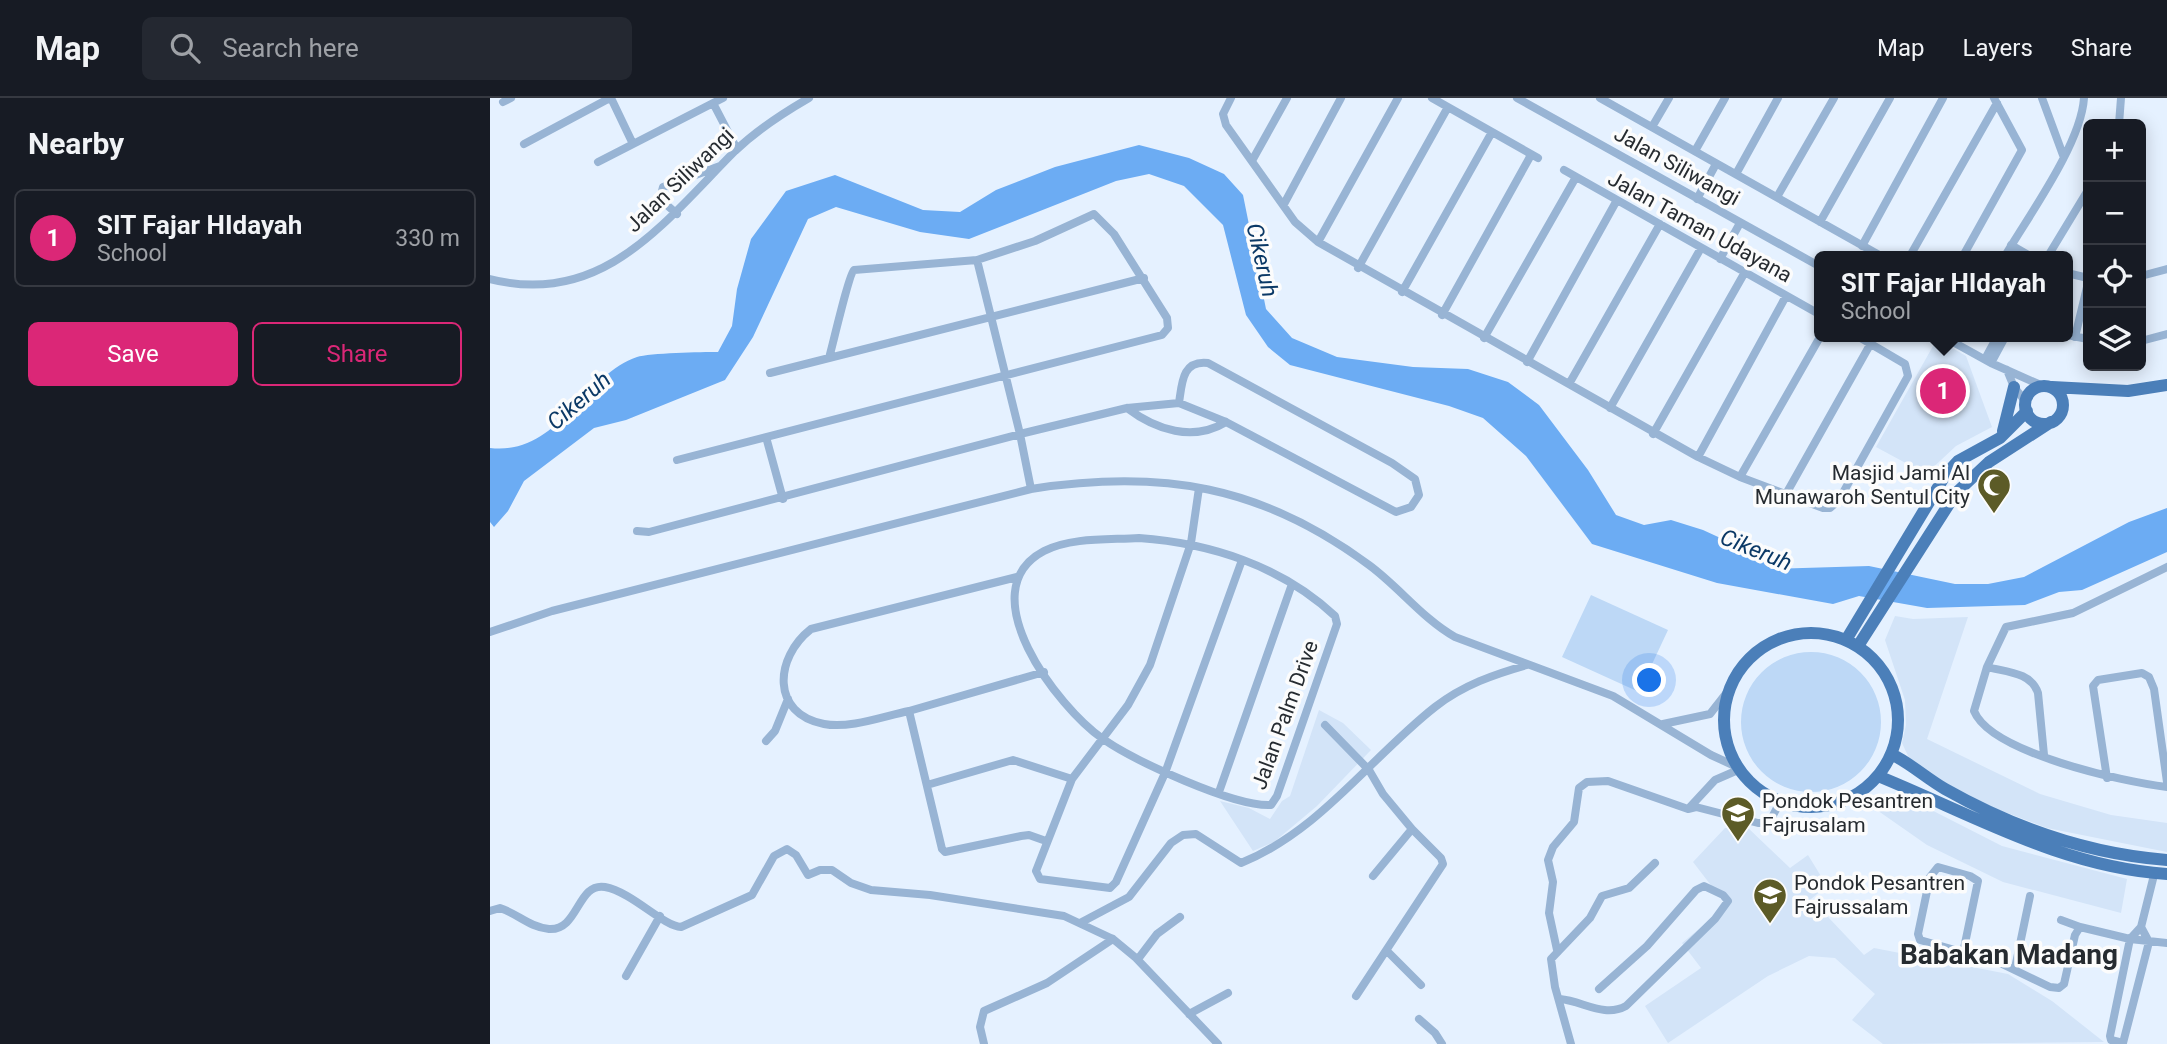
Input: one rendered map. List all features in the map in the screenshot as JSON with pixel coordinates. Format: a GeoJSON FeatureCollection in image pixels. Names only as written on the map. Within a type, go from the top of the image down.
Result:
{"type":"FeatureCollection","features":[{"type":"Feature","properties":{"kind":"main road"},"geometry":{"type":"LineString","coordinates":[[2063,407],[2080,396],[2167,385]]}},
{"type":"Feature","properties":{"kind":"main road"},"geometry":{"type":"LineString","coordinates":[[2000,438],[2008,418],[2014,387]]}},
{"type":"Feature","properties":{"kind":"main road"},"geometry":{"type":"LineString","coordinates":[[1858,646],[1945,506],[1967,481],[1989,462],[2059,416],[2063,407],[2062,398],[2047,387]]}},
{"type":"Feature","properties":{"kind":"main road"},"geometry":{"type":"LineString","coordinates":[[1846,640],[1946,474],[1964,457],[2000,438],[2027,407],[2030,393],[2047,387],[2109,391]]}},
{"type":"Feature","properties":{"kind":"main road"},"geometry":{"type":"LineString","coordinates":[[2027,407],[2037,422],[2051,422]]}},
{"type":"Feature","properties":{"kind":"main road"},"geometry":{"type":"LineString","coordinates":[[1818,633],[1846,640],[1877,662],[1890,683],[1897,706],[1897,730],[1891,754],[1878,776],[1862,791],[1843,801],[1822,807],[1801,807],[1780,802],[1764,794],[1738,768],[1728,750],[1723,720],[1728,691],[1742,666],[1772,643],[1790,635],[1818,633]]}},
{"type":"Feature","properties":{"kind":"main road"},"geometry":{"type":"LineString","coordinates":[[1891,754],[1984,809],[2053,838],[2102,852],[2162,859]]}},
{"type":"Feature","properties":{"kind":"main road"},"geometry":{"type":"LineString","coordinates":[[1878,776],[1936,800],[1987,826],[2063,855],[2161,874]]}},
{"type":"Feature","properties":{"kind":"street"},"geometry":{"type":"LineString","coordinates":[[524,144],[611,98],[633,144]]}},
{"type":"Feature","properties":{"kind":"street"},"geometry":{"type":"LineString","coordinates":[[598,162],[723,98]]}},
{"type":"Feature","properties":{"kind":"street","name":"Jalan Siliwangi"},"geometry":{"type":"LineString","coordinates":[[490,279],[513,285],[569,281],[615,264],[650,239],[677,214],[737,149],[782,114],[809,98]]}},
{"type":"Feature","properties":{"kind":"street"},"geometry":{"type":"LineString","coordinates":[[1231,98],[1223,119],[1296,222],[1318,242],[1358,268],[1653,433],[1740,477],[1786,494],[1829,508],[1839,500],[1874,440],[1904,385],[1909,368],[1871,343],[1786,494]]}},
{"type":"Feature","properties":{"kind":"street"},"geometry":{"type":"LineString","coordinates":[[1253,159],[1287,98]]}},
{"type":"Feature","properties":{"kind":"street"},"geometry":{"type":"LineString","coordinates":[[1284,204],[1341,98]]}},
{"type":"Feature","properties":{"kind":"street"},"geometry":{"type":"LineString","coordinates":[[1318,242],[1398,98]]}},
{"type":"Feature","properties":{"kind":"street"},"geometry":{"type":"LineString","coordinates":[[1432,98],[1535,156],[1442,315]]}},
{"type":"Feature","properties":{"kind":"street","name":"Jalan Siliwangi"},"geometry":{"type":"LineString","coordinates":[[1517,98],[1814,264]]}},
{"type":"Feature","properties":{"kind":"street"},"geometry":{"type":"LineString","coordinates":[[1600,98],[1611,101],[1872,251]]}},
{"type":"Feature","properties":{"kind":"street"},"geometry":{"type":"LineString","coordinates":[[1652,127],[1670,98]]}},
{"type":"Feature","properties":{"kind":"street"},"geometry":{"type":"LineString","coordinates":[[1695,151],[1725,98]]}},
{"type":"Feature","properties":{"kind":"street"},"geometry":{"type":"LineString","coordinates":[[1736,174],[1778,98]]}},
{"type":"Feature","properties":{"kind":"street"},"geometry":{"type":"LineString","coordinates":[[1777,198],[1834,98]]}},
{"type":"Feature","properties":{"kind":"street"},"geometry":{"type":"LineString","coordinates":[[1821,222],[1890,98]]}},
{"type":"Feature","properties":{"kind":"street"},"geometry":{"type":"LineString","coordinates":[[1862,246],[1943,98]]}},
{"type":"Feature","properties":{"kind":"street"},"geometry":{"type":"LineString","coordinates":[[2042,98],[2063,155]]}},
{"type":"Feature","properties":{"kind":"street"},"geometry":{"type":"LineString","coordinates":[[2008,251],[2077,130],[2084,98]]}},
{"type":"Feature","properties":{"kind":"street"},"geometry":{"type":"LineString","coordinates":[[2119,119],[2121,98]]}},
{"type":"Feature","properties":{"kind":"street"},"geometry":{"type":"LineString","coordinates":[[1913,251],[1996,101]]}},
{"type":"Feature","properties":{"kind":"street"},"geometry":{"type":"LineString","coordinates":[[1966,251],[2022,150],[1996,101]]}},
{"type":"Feature","properties":{"kind":"street"},"geometry":{"type":"LineString","coordinates":[[713,103],[737,149]]}},
{"type":"Feature","properties":{"kind":"street"},"geometry":{"type":"LineString","coordinates":[[1358,268],[1448,107]]}},
{"type":"Feature","properties":{"kind":"street"},"geometry":{"type":"LineString","coordinates":[[1402,292],[1492,132]]}},
{"type":"Feature","properties":{"kind":"street"},"geometry":{"type":"LineString","coordinates":[[1697,199],[1716,163]]}},
{"type":"Feature","properties":{"kind":"street"},"geometry":{"type":"LineString","coordinates":[[677,214],[660,199],[663,187],[723,164]]}},
{"type":"Feature","properties":{"kind":"street","name":"Jalan Taman Udayana"},"geometry":{"type":"LineString","coordinates":[[1564,170],[1814,311]]}},
{"type":"Feature","properties":{"kind":"street"},"geometry":{"type":"LineString","coordinates":[[1484,338],[1576,177]]}},
{"type":"Feature","properties":{"kind":"street"},"geometry":{"type":"LineString","coordinates":[[2051,251],[2083,198]]}},
{"type":"Feature","properties":{"kind":"street"},"geometry":{"type":"LineString","coordinates":[[1527,362],[1616,200]]}},
{"type":"Feature","properties":{"kind":"street"},"geometry":{"type":"LineString","coordinates":[[2078,206],[2083,208]]}},
{"type":"Feature","properties":{"kind":"street"},"geometry":{"type":"LineString","coordinates":[[677,460],[1004,378],[1162,335],[1168,328],[1167,318],[1114,234],[1094,214],[1035,241],[977,260],[854,270],[848,278],[844,310],[829,358]]}},
{"type":"Feature","properties":{"kind":"street"},"geometry":{"type":"LineString","coordinates":[[1720,259],[1740,223]]}},
{"type":"Feature","properties":{"kind":"street"},"geometry":{"type":"LineString","coordinates":[[1569,384],[1660,224]]}},
{"type":"Feature","properties":{"kind":"street"},"geometry":{"type":"LineString","coordinates":[[2011,245],[2021,251]]}},
{"type":"Feature","properties":{"kind":"street"},"geometry":{"type":"LineString","coordinates":[[1611,408],[1701,248]]}},
{"type":"Feature","properties":{"kind":"street"},"geometry":{"type":"LineString","coordinates":[[977,260],[1031,489]]}},
{"type":"Feature","properties":{"kind":"street"},"geometry":{"type":"LineString","coordinates":[[2146,275],[2167,269]]}},
{"type":"Feature","properties":{"kind":"street"},"geometry":{"type":"LineString","coordinates":[[1653,433],[1745,272]]}},
{"type":"Feature","properties":{"kind":"street"},"geometry":{"type":"LineString","coordinates":[[770,373],[1144,278]]}},
{"type":"Feature","properties":{"kind":"street"},"geometry":{"type":"LineString","coordinates":[[1698,457],[1786,296]]}},
{"type":"Feature","properties":{"kind":"street"},"geometry":{"type":"LineString","coordinates":[[2073,329],[2083,296]]}},
{"type":"Feature","properties":{"kind":"street"},"geometry":{"type":"LineString","coordinates":[[2146,340],[2167,334]]}},
{"type":"Feature","properties":{"kind":"street"},"geometry":{"type":"LineString","coordinates":[[1740,477],[1817,342]]}},
{"type":"Feature","properties":{"kind":"street"},"geometry":{"type":"LineString","coordinates":[[1953,342],[2047,387]]}},
{"type":"Feature","properties":{"kind":"street"},"geometry":{"type":"LineString","coordinates":[[1988,361],[1995,342]]}},
{"type":"Feature","properties":{"kind":"street"},"geometry":{"type":"LineString","coordinates":[[1988,361],[2002,342]]}},
{"type":"Feature","properties":{"kind":"street"},"geometry":{"type":"LineString","coordinates":[[637,531],[649,532],[783,499],[1020,434],[1127,408],[1179,403],[1226,422],[1395,512],[1411,507],[1419,495],[1415,479],[1392,463],[1208,363],[1192,364],[1186,370],[1179,403]]}},
{"type":"Feature","properties":{"kind":"street"},"geometry":{"type":"LineString","coordinates":[[2007,370],[2027,407]]}},
{"type":"Feature","properties":{"kind":"street"},"geometry":{"type":"LineString","coordinates":[[1127,408],[1163,429],[1194,432],[1226,422]]}},
{"type":"Feature","properties":{"kind":"street"},"geometry":{"type":"LineString","coordinates":[[766,437],[783,499]]}},
{"type":"Feature","properties":{"kind":"street"},"geometry":{"type":"LineString","coordinates":[[490,632],[552,611],[1031,489],[1082,481],[1138,479],[1199,488],[1251,500],[1311,527],[1385,576],[1444,631],[1489,652],[1530,664],[1613,696],[1711,755],[1738,768]]}},
{"type":"Feature","properties":{"kind":"street"},"geometry":{"type":"LineString","coordinates":[[1199,488],[1191,543],[1150,665],[1128,705],[1100,738],[1072,779],[1036,871],[1040,878],[1110,888],[1121,873],[1165,773],[1242,560]]}},
{"type":"Feature","properties":{"kind":"street","name":"Jalan Palm Drive"},"geometry":{"type":"LineString","coordinates":[[1139,538],[1191,543],[1242,560],[1268,570],[1292,584],[1328,610],[1337,624],[1271,805],[1262,805],[1165,773],[1100,738],[1070,706],[1033,656],[1015,614],[1014,588],[1017,577],[1043,552],[1089,540],[1139,538]]}},
{"type":"Feature","properties":{"kind":"street"},"geometry":{"type":"LineString","coordinates":[[2107,778],[2093,687],[2098,680],[2146,674],[2154,689],[2167,785],[2107,778],[2043,755],[1987,730],[1974,711],[1987,667],[2006,628],[2073,613],[2167,567]]}},
{"type":"Feature","properties":{"kind":"street"},"geometry":{"type":"LineString","coordinates":[[1017,577],[811,629],[797,640],[788,654],[783,676],[788,699],[795,709],[808,718],[836,726],[909,711],[1044,672]]}},
{"type":"Feature","properties":{"kind":"street"},"geometry":{"type":"LineString","coordinates":[[1219,792],[1292,584]]}},
{"type":"Feature","properties":{"kind":"street"},"geometry":{"type":"LineString","coordinates":[[1080,923],[1129,897],[1171,843],[1183,835],[1196,834],[1241,863],[1282,842],[1369,770],[1437,705],[1493,675],[1530,664]]}},
{"type":"Feature","properties":{"kind":"street"},"geometry":{"type":"LineString","coordinates":[[1987,667],[2025,677],[2034,683],[2038,693],[2043,755]]}},
{"type":"Feature","properties":{"kind":"street"},"geometry":{"type":"LineString","coordinates":[[1663,724],[1710,714],[1728,691]]}},
{"type":"Feature","properties":{"kind":"street"},"geometry":{"type":"LineString","coordinates":[[766,741],[775,731],[788,699]]}},
{"type":"Feature","properties":{"kind":"street"},"geometry":{"type":"LineString","coordinates":[[909,711],[945,852],[1029,835],[1046,841]]}},
{"type":"Feature","properties":{"kind":"street"},"geometry":{"type":"LineString","coordinates":[[1325,725],[1369,770],[1412,829],[1441,858],[1443,864],[1356,996]]}},
{"type":"Feature","properties":{"kind":"street"},"geometry":{"type":"LineString","coordinates":[[927,785],[1013,760],[1072,779]]}},
{"type":"Feature","properties":{"kind":"street"},"geometry":{"type":"LineString","coordinates":[[1688,809],[1715,780],[1738,768]]}},
{"type":"Feature","properties":{"kind":"street"},"geometry":{"type":"LineString","coordinates":[[1557,950],[1549,913],[1553,883],[1548,860],[1552,847],[1574,822],[1578,788],[1587,782],[1608,781],[1634,793],[1688,809],[1696,807],[1716,814],[1769,823],[1780,802]]}},
{"type":"Feature","properties":{"kind":"street"},"geometry":{"type":"LineString","coordinates":[[1373,876],[1412,829]]}},
{"type":"Feature","properties":{"kind":"street"},"geometry":{"type":"LineString","coordinates":[[490,911],[500,908],[531,925],[553,929],[567,922],[589,891],[602,886],[628,895],[681,927],[742,901],[755,891],[774,856],[787,849],[796,855],[808,876],[820,870],[832,870],[851,883],[871,890],[1038,910],[1080,923],[1113,939],[1138,959],[1218,1044]]}},
{"type":"Feature","properties":{"kind":"street"},"geometry":{"type":"LineString","coordinates":[[2141,927],[2149,942],[2123,1043],[2111,1040],[2110,1036],[2130,939],[2141,927],[2161,874],[2162,859]]}},
{"type":"Feature","properties":{"kind":"street"},"geometry":{"type":"LineString","coordinates":[[1572,1044],[1551,971],[1551,959],[1590,918],[1602,896],[1629,888],[1654,863]]}},
{"type":"Feature","properties":{"kind":"street"},"geometry":{"type":"LineString","coordinates":[[1963,953],[1978,881],[1938,867],[1930,877],[1919,938],[1963,953],[2015,968],[2050,988],[2062,987],[2080,927]]}},
{"type":"Feature","properties":{"kind":"street"},"geometry":{"type":"LineString","coordinates":[[1560,999],[1604,1011],[1616,1011],[1626,1006],[1715,919],[1728,901],[1723,895],[1704,886],[1696,890],[1647,946],[1600,989]]}},
{"type":"Feature","properties":{"kind":"street"},"geometry":{"type":"LineString","coordinates":[[2015,968],[2029,895]]}},
{"type":"Feature","properties":{"kind":"street"},"geometry":{"type":"LineString","coordinates":[[626,976],[660,916]]}},
{"type":"Feature","properties":{"kind":"street"},"geometry":{"type":"LineString","coordinates":[[1138,959],[1157,934],[1180,917]]}},
{"type":"Feature","properties":{"kind":"street"},"geometry":{"type":"LineString","coordinates":[[2061,920],[2130,939],[2167,943]]}},
{"type":"Feature","properties":{"kind":"street"},"geometry":{"type":"LineString","coordinates":[[984,1044],[979,1027],[984,1012],[1047,983],[1113,939]]}},
{"type":"Feature","properties":{"kind":"street"},"geometry":{"type":"LineString","coordinates":[[1387,951],[1421,985]]}},
{"type":"Feature","properties":{"kind":"street"},"geometry":{"type":"LineString","coordinates":[[1189,1014],[1228,993]]}},
{"type":"Feature","properties":{"kind":"street"},"geometry":{"type":"LineString","coordinates":[[1419,1019],[1435,1033],[1442,1044]]}},
{"type":"Feature","properties":{"kind":"shaded area"},"geometry":{"type":"Polygon","coordinates":[[[1935,342],[1942,342],[1966,356],[1992,427],[1956,446],[1926,474],[1876,447],[1935,342]]]}},
{"type":"Feature","properties":{"kind":"shaded area"},"geometry":{"type":"Polygon","coordinates":[[[1591,595],[1668,630],[1639,692],[1562,657],[1591,595]]]}},
{"type":"Feature","properties":{"kind":"shaded area"},"geometry":{"type":"Polygon","coordinates":[[[1895,616],[1913,619],[1968,617],[1927,739],[2040,794],[2111,815],[2167,823],[2167,852],[2047,828],[1994,808],[1940,780],[1909,758],[1902,743],[1906,725],[1905,700],[1885,640],[1895,616]]]}},
{"type":"Feature","properties":{"kind":"shaded area"},"geometry":{"type":"Polygon","coordinates":[[[1811,652],[1838,657],[1860,673],[1876,695],[1881,722],[1876,749],[1860,771],[1838,787],[1811,792],[1784,787],[1762,771],[1746,749],[1741,722],[1746,695],[1762,673],[1784,657],[1811,652]]]}},
{"type":"Feature","properties":{"kind":"shaded area"},"geometry":{"type":"Polygon","coordinates":[[[1319,710],[1343,723],[1371,750],[1317,806],[1274,842],[1253,851],[1220,801],[1249,808],[1270,819],[1282,801],[1290,796],[1319,710]]]}},
{"type":"Feature","properties":{"kind":"shaded area"},"geometry":{"type":"Polygon","coordinates":[[[1900,794],[2002,846],[2127,879],[2121,913],[2003,882],[1927,845],[1874,808],[1889,795],[1900,794]]]}},
{"type":"Feature","properties":{"kind":"shaded area","name":"Pondok Pesantren Fajrussalam"},"geometry":{"type":"Polygon","coordinates":[[[1747,827],[1790,868],[1808,855],[1827,886],[1811,899],[1864,955],[1874,948],[2008,974],[2052,1001],[2104,1042],[1883,1044],[1852,1020],[1875,994],[1835,958],[1809,956],[1768,976],[1668,1043],[1645,1006],[1701,968],[1682,943],[1727,906],[1693,862],[1725,828],[1747,827]]]}},
{"type":"Feature","properties":{"kind":"water"},"geometry":{"type":"Polygon","coordinates":[[[1139,145],[1189,158],[1224,174],[1243,195],[1266,309],[1292,338],[1337,357],[1413,367],[1468,369],[1508,382],[1539,405],[1588,470],[1616,515],[1644,525],[1671,520],[1703,530],[1753,553],[1771,569],[1869,566],[1955,584],[1988,584],[2024,577],[2129,522],[2167,508],[2167,552],[2082,590],[2059,592],[2025,605],[1927,608],[1859,596],[1833,604],[1717,583],[1592,544],[1526,456],[1483,418],[1449,406],[1290,365],[1268,347],[1246,315],[1223,225],[1184,186],[1149,174],[1116,181],[969,239],[920,232],[836,207],[808,219],[753,337],[725,380],[626,420],[594,428],[524,481],[508,511],[494,527],[490,522],[490,448],[514,447],[534,440],[569,413],[601,380],[637,357],[718,352],[732,326],[737,289],[751,239],[786,191],[835,175],[923,210],[960,212],[996,190],[1055,167],[1139,145]]]}},
{"type":"Feature","properties":{"kind":"place","name":"SIT Fajar HIdayah"},"geometry":{"type":"Point","coordinates":[1943,391]}},
{"type":"Feature","properties":{"kind":"place","name":"Masjid Jami Al Munawaroh Sentul City"},"geometry":{"type":"Point","coordinates":[1994,515]}},
{"type":"Feature","properties":{"kind":"place","name":"Pondok Pesantren Fajrusalam"},"geometry":{"type":"Point","coordinates":[1738,843]}},
{"type":"Feature","properties":{"kind":"place","name":"Pondok Pesantren Fajrussalam"},"geometry":{"type":"Point","coordinates":[1770,925]}},
{"type":"Feature","properties":{"kind":"district","name":"Babakan Madang"},"geometry":{"type":"Point","coordinates":[2009,954]}},
{"type":"Feature","properties":{"kind":"water label","name":"Cikeruh"},"geometry":{"type":"Point","coordinates":[1262,260]}},
{"type":"Feature","properties":{"kind":"water label","name":"Cikeruh"},"geometry":{"type":"Point","coordinates":[579,401]}},
{"type":"Feature","properties":{"kind":"water label","name":"Cikeruh"},"geometry":{"type":"Point","coordinates":[1756,550]}}]}
